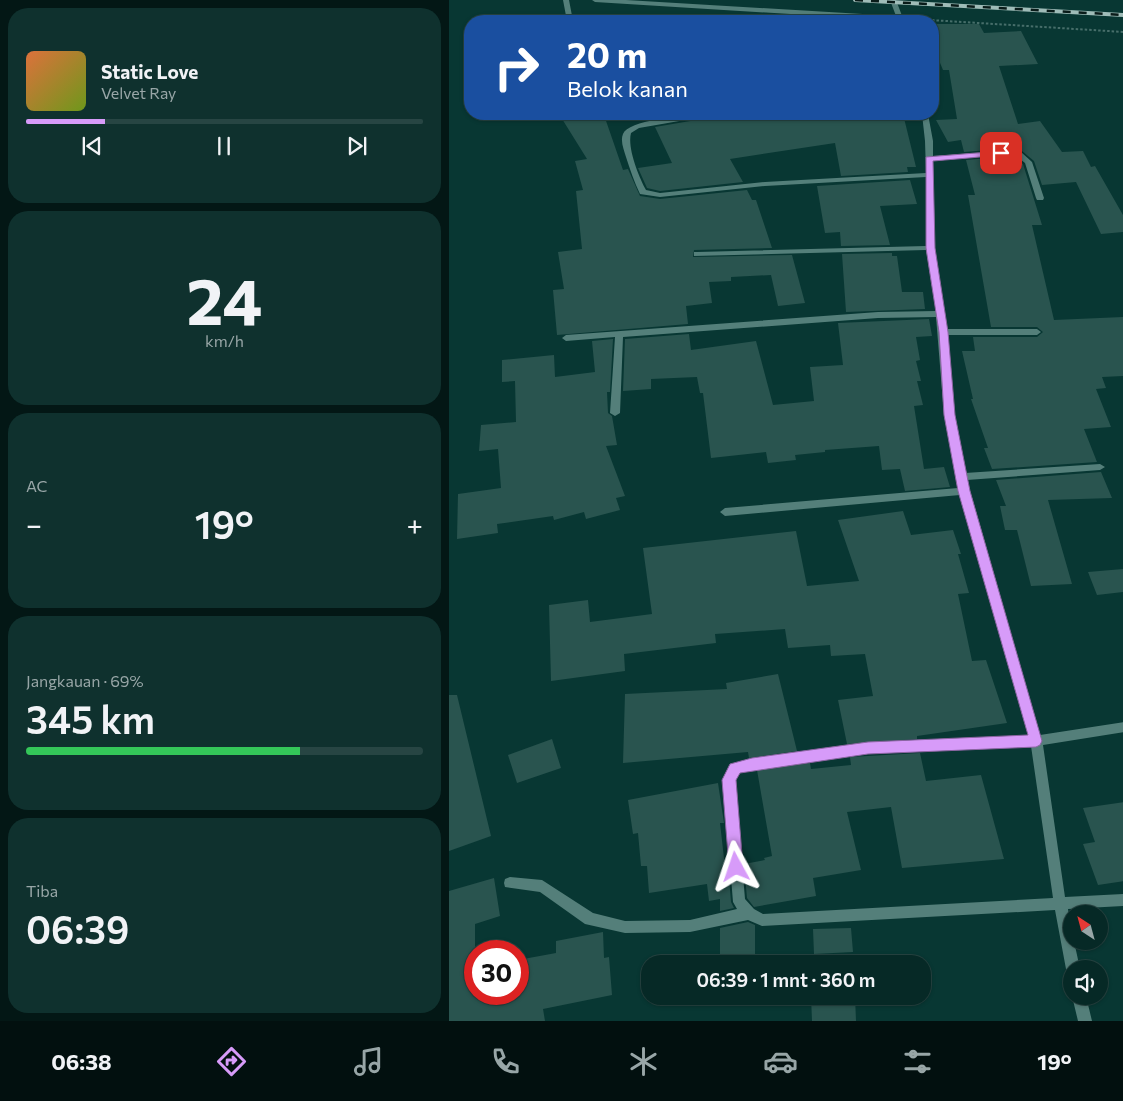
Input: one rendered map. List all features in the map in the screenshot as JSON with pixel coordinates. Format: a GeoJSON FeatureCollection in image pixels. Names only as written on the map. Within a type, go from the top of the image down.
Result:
{"type":"FeatureCollection","features":[{"type":"Feature","properties":{"kind":"street"},"geometry":{"type":"LineString","coordinates":[[566,0],[569,15]]}},
{"type":"Feature","properties":{"kind":"street"},"geometry":{"type":"LineString","coordinates":[[595,0],[824,15]]}},
{"type":"Feature","properties":{"kind":"street"},"geometry":{"type":"LineString","coordinates":[[893,0],[898,15]]}},
{"type":"Feature","properties":{"kind":"street"},"geometry":{"type":"LineString","coordinates":[[673,120],[629,130],[626,135],[626,144],[643,192],[660,195],[765,184],[929,175]]}},
{"type":"Feature","properties":{"kind":"street"},"geometry":{"type":"LineString","coordinates":[[926,120],[929,159],[930,248],[941,314],[949,415],[964,491],[1036,741],[1060,904],[1071,960]]}},
{"type":"Feature","properties":{"kind":"street"},"geometry":{"type":"LineString","coordinates":[[929,159],[1001,153],[1018,154],[1028,162],[1040,198]]}},
{"type":"Feature","properties":{"kind":"street"},"geometry":{"type":"LineString","coordinates":[[697,254],[930,248]]}},
{"type":"Feature","properties":{"kind":"street"},"geometry":{"type":"LineString","coordinates":[[566,338],[878,315],[941,314]]}},
{"type":"Feature","properties":{"kind":"street"},"geometry":{"type":"LineString","coordinates":[[943,332],[1037,332]]}},
{"type":"Feature","properties":{"kind":"street"},"geometry":{"type":"LineString","coordinates":[[615,413],[619,334]]}},
{"type":"Feature","properties":{"kind":"street"},"geometry":{"type":"LineString","coordinates":[[962,477],[1100,467]]}},
{"type":"Feature","properties":{"kind":"street"},"geometry":{"type":"LineString","coordinates":[[725,512],[964,491]]}},
{"type":"Feature","properties":{"kind":"street"},"geometry":{"type":"LineString","coordinates":[[1123,728],[1036,741],[868,748],[752,764],[735,769],[729,780],[739,902],[749,913],[762,920],[1123,900]]}},
{"type":"Feature","properties":{"kind":"street"},"geometry":{"type":"LineString","coordinates":[[510,882],[542,886],[590,919],[625,928],[690,926],[749,913]]}},
{"type":"Feature","properties":{"kind":"street"},"geometry":{"type":"LineString","coordinates":[[1081,1005],[1085,1021]]}},
{"type":"Feature","properties":{"kind":"path"},"geometry":{"type":"LineString","coordinates":[[939,22],[1123,32]]}},
{"type":"Feature","properties":{"kind":"building"},"geometry":{"type":"Polygon","coordinates":[[[939,24],[979,24],[984,33],[1021,31],[1038,64],[999,66],[1018,124],[1040,121],[1062,152],[1083,151],[1091,167],[1095,166],[1123,215],[1123,232],[1101,234],[1076,182],[1042,185],[1034,161],[1022,151],[1001,149],[964,152],[961,140],[948,142],[936,120],[957,119],[949,70],[943,70],[939,60],[939,24]]]}},
{"type":"Feature","properties":{"kind":"building"},"geometry":{"type":"Polygon","coordinates":[[[563,120],[606,120],[623,170],[628,169],[640,196],[660,199],[747,190],[752,200],[756,200],[772,248],[694,250],[693,257],[792,255],[805,303],[778,306],[771,275],[731,277],[731,281],[709,282],[712,303],[686,306],[688,324],[557,335],[553,290],[564,289],[558,252],[582,249],[576,191],[583,190],[575,161],[587,159],[563,120]]]}},
{"type":"Feature","properties":{"kind":"building"},"geometry":{"type":"Polygon","coordinates":[[[696,120],[904,120],[916,167],[907,167],[908,172],[841,176],[835,143],[730,159],[743,182],[660,191],[647,188],[638,168],[672,163],[655,127],[696,120]]]}},
{"type":"Feature","properties":{"kind":"building"},"geometry":{"type":"Polygon","coordinates":[[[1001,157],[1015,158],[1023,164],[1042,225],[1032,225],[1054,320],[1124,317],[1124,376],[1102,377],[1106,388],[1096,389],[1111,427],[1084,429],[1097,462],[992,469],[984,448],[988,448],[971,399],[973,399],[962,351],[975,351],[973,337],[1037,337],[1043,332],[1037,327],[991,327],[968,195],[975,195],[966,160],[1001,157]]]}},
{"type":"Feature","properties":{"kind":"building"},"geometry":{"type":"Polygon","coordinates":[[[910,180],[917,204],[880,206],[890,245],[841,246],[840,232],[825,233],[817,186],[910,180]]]}},
{"type":"Feature","properties":{"kind":"building"},"geometry":{"type":"Polygon","coordinates":[[[892,253],[892,256],[897,256],[902,292],[923,292],[925,309],[846,312],[842,254],[892,253]]]}},
{"type":"Feature","properties":{"kind":"building"},"geometry":{"type":"Polygon","coordinates":[[[929,319],[932,336],[916,337],[920,360],[916,361],[921,381],[917,381],[923,405],[914,406],[924,469],[944,467],[950,487],[905,491],[900,469],[882,470],[879,446],[825,450],[825,452],[795,455],[796,460],[768,463],[766,452],[711,458],[703,393],[700,393],[697,377],[651,379],[651,389],[623,391],[625,339],[689,334],[691,350],[756,341],[773,405],[814,401],[810,367],[843,365],[838,323],[929,319]]]}},
{"type":"Feature","properties":{"kind":"building"},"geometry":{"type":"Polygon","coordinates":[[[613,339],[610,392],[607,392],[608,413],[612,416],[617,445],[606,446],[625,496],[616,498],[620,510],[586,519],[584,512],[554,520],[553,516],[497,524],[498,533],[457,539],[458,494],[501,488],[498,449],[479,451],[481,425],[516,422],[515,381],[502,382],[502,360],[554,355],[555,377],[595,372],[592,341],[613,339]]]}},
{"type":"Feature","properties":{"kind":"building"},"geometry":{"type":"Polygon","coordinates":[[[1101,472],[1112,498],[1048,500],[1072,584],[1031,586],[1017,530],[1005,530],[1000,506],[1006,506],[996,480],[1101,472]]]}},
{"type":"Feature","properties":{"kind":"building"},"geometry":{"type":"Polygon","coordinates":[[[903,511],[911,535],[953,530],[961,554],[958,554],[969,593],[958,594],[972,661],[986,660],[1007,723],[917,736],[917,739],[847,744],[838,700],[873,696],[865,654],[831,656],[830,645],[788,648],[785,629],[715,634],[716,643],[624,654],[625,671],[551,681],[549,605],[588,600],[590,622],[652,614],[643,548],[796,531],[807,586],[859,581],[838,520],[903,511]]]}},
{"type":"Feature","properties":{"kind":"building"},"geometry":{"type":"Polygon","coordinates":[[[1124,569],[1124,592],[1097,595],[1088,572],[1124,569]]]}},
{"type":"Feature","properties":{"kind":"building"},"geometry":{"type":"Polygon","coordinates":[[[778,674],[797,751],[749,758],[748,752],[623,763],[625,694],[727,689],[726,683],[778,674]]]}},
{"type":"Feature","properties":{"kind":"building"},"geometry":{"type":"Polygon","coordinates":[[[449,695],[457,695],[491,836],[449,851],[449,695]]]}},
{"type":"Feature","properties":{"kind":"building"},"geometry":{"type":"Polygon","coordinates":[[[552,739],[561,768],[517,783],[508,755],[552,739]]]}},
{"type":"Feature","properties":{"kind":"building"},"geometry":{"type":"Polygon","coordinates":[[[920,753],[926,781],[981,775],[1004,859],[902,868],[891,807],[847,812],[861,870],[813,878],[816,896],[754,907],[747,898],[744,864],[765,860],[764,858],[772,856],[757,770],[810,763],[811,769],[851,765],[850,757],[920,753]]]}},
{"type":"Feature","properties":{"kind":"building"},"geometry":{"type":"Polygon","coordinates":[[[718,783],[724,823],[720,823],[725,867],[728,866],[731,902],[734,908],[720,911],[720,899],[709,901],[707,884],[649,893],[647,866],[641,866],[638,833],[633,834],[628,800],[718,783]]]}},
{"type":"Feature","properties":{"kind":"building"},"geometry":{"type":"Polygon","coordinates":[[[1124,802],[1124,881],[1098,885],[1083,844],[1095,842],[1083,808],[1124,802]]]}},
{"type":"Feature","properties":{"kind":"building"},"geometry":{"type":"Polygon","coordinates":[[[494,878],[500,916],[475,924],[475,940],[464,940],[464,1005],[529,1005],[529,958],[556,953],[556,941],[603,932],[604,958],[609,957],[612,995],[543,1009],[545,1021],[449,1021],[449,891],[494,878]]]}},
{"type":"Feature","properties":{"kind":"building"},"geometry":{"type":"Polygon","coordinates":[[[748,922],[755,925],[755,955],[720,955],[720,928],[748,922]]]}},
{"type":"Feature","properties":{"kind":"building"},"geometry":{"type":"Polygon","coordinates":[[[851,928],[853,952],[814,954],[813,929],[851,928]]]}},
{"type":"Feature","properties":{"kind":"building"},"geometry":{"type":"Polygon","coordinates":[[[811,1005],[855,1005],[856,1021],[812,1021],[811,1005]]]}},
{"type":"Feature","properties":{"kind":"railway"},"geometry":{"type":"LineString","coordinates":[[855,0],[1124,15]]}},
{"type":"Feature","properties":{"kind":"route"},"geometry":{"type":"LineString","coordinates":[[736,867],[729,780],[735,769],[752,764],[868,748],[1036,741],[964,491],[949,415],[943,332],[930,248],[929,159],[1001,153]]}}]}
